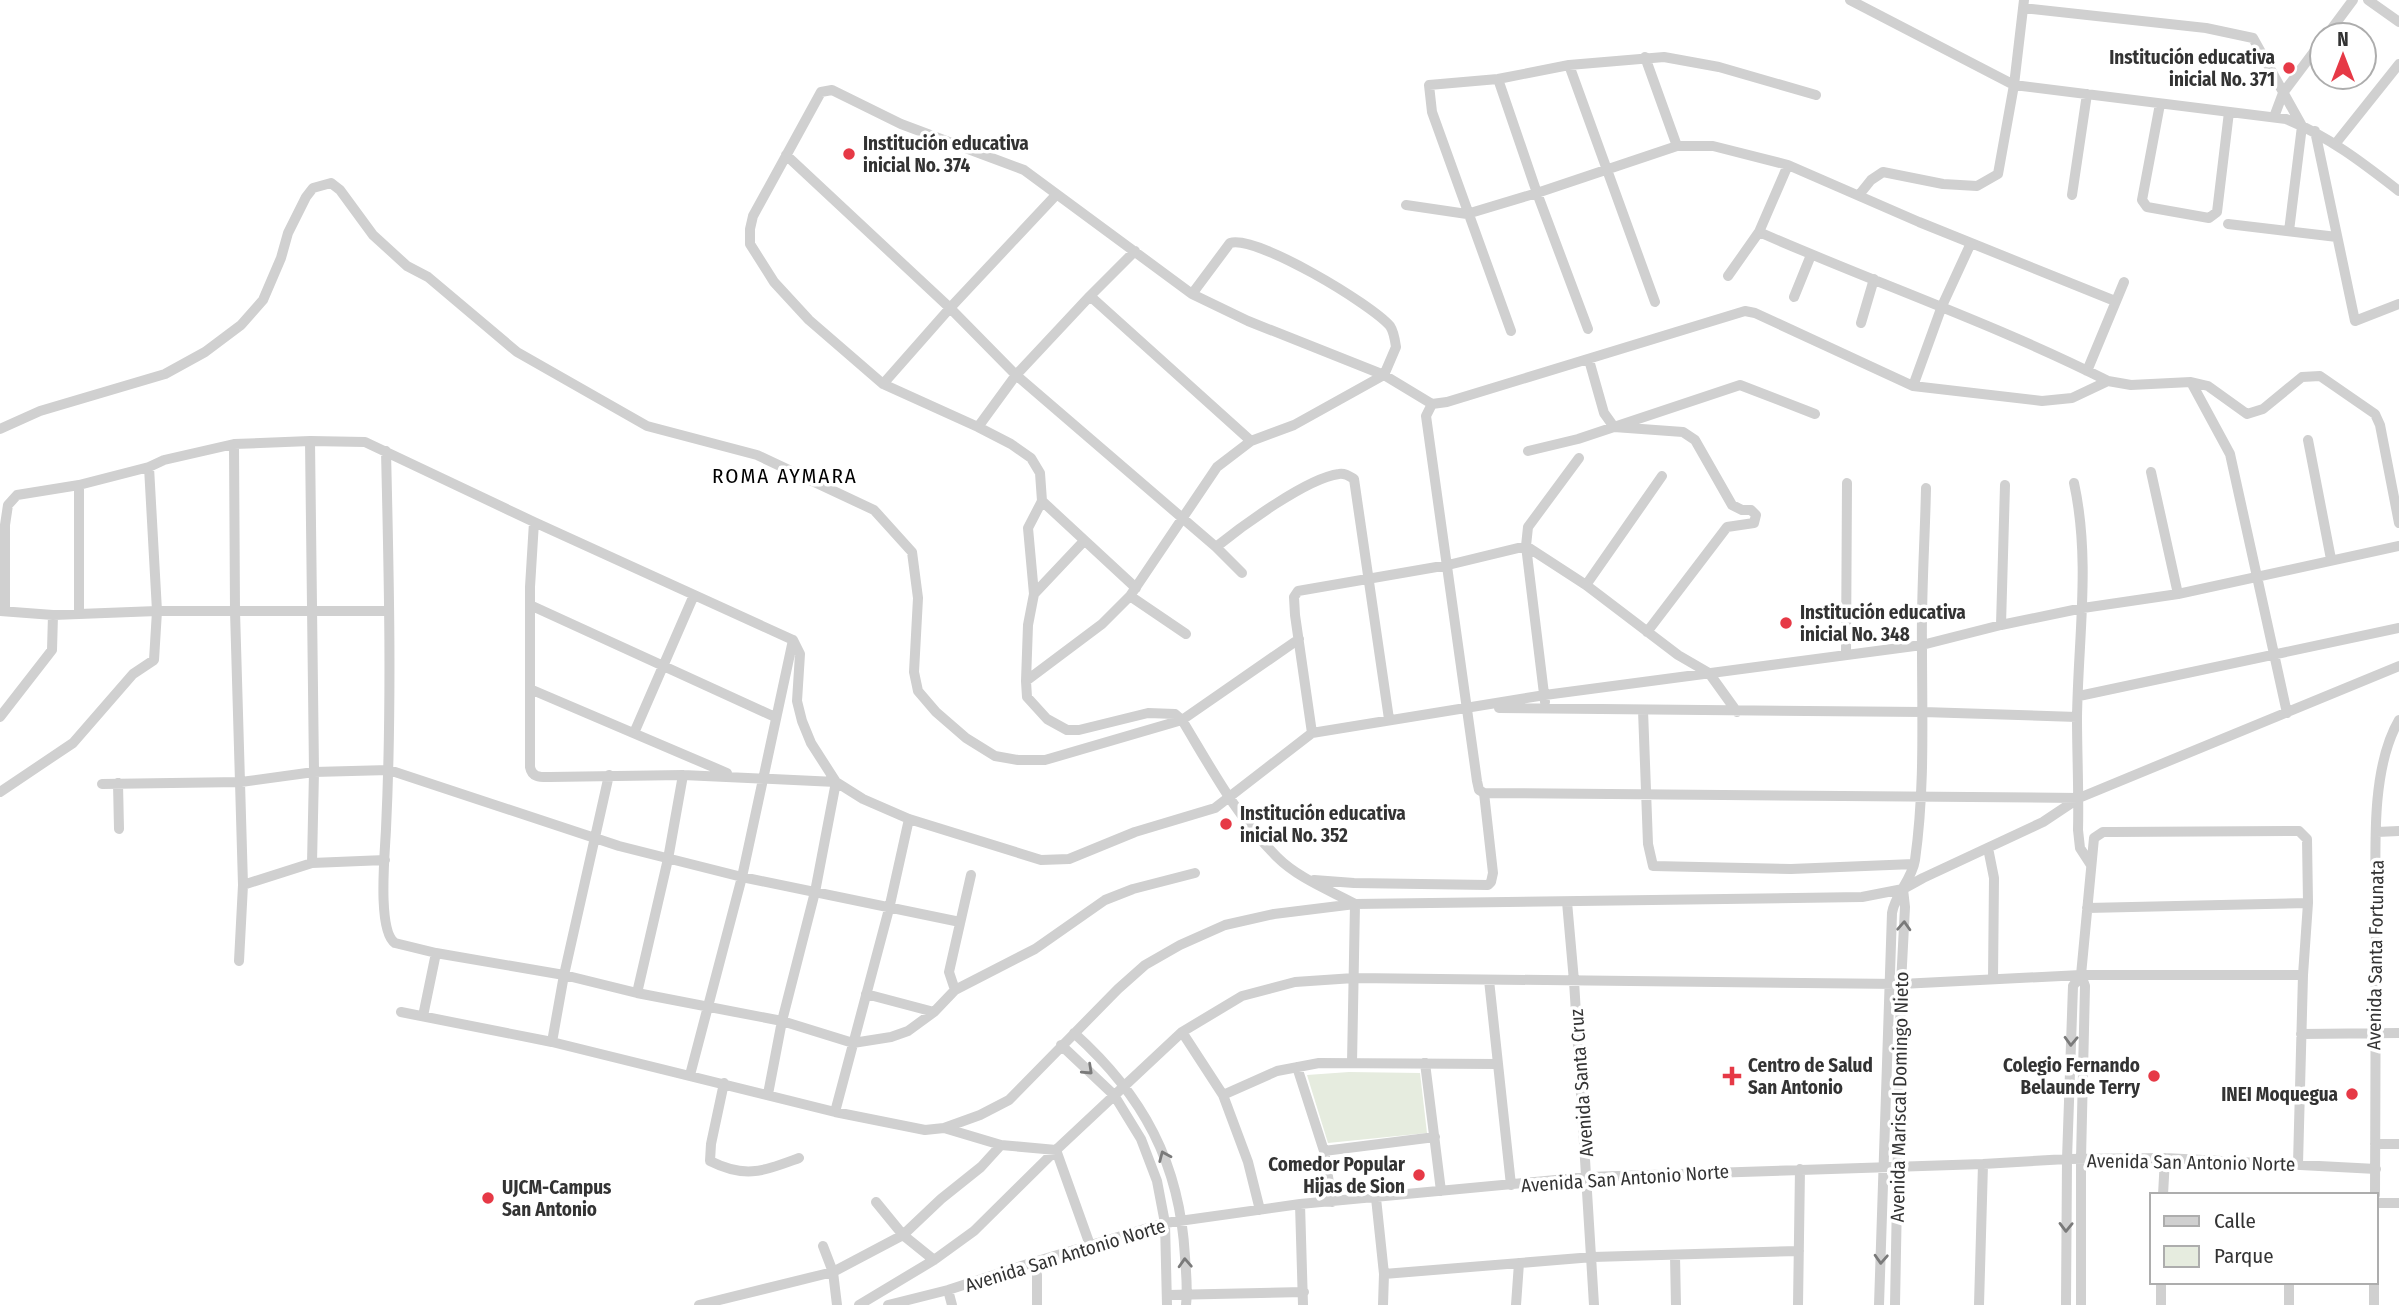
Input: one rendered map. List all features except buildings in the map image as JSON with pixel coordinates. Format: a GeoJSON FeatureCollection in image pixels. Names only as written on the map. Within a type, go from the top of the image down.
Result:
{"type":"FeatureCollection","features":[{"type":"Feature","properties":{"kind":"street"},"geometry":{"type":"LineString","coordinates":[[1850,0],[2014,85],[2286,119],[2315,131],[2397,186]]}},
{"type":"Feature","properties":{"kind":"street"},"geometry":{"type":"LineString","coordinates":[[2337,21],[2353,0]]}},
{"type":"Feature","properties":{"kind":"street"},"geometry":{"type":"LineString","coordinates":[[2368,0],[2399,22]]}},
{"type":"Feature","properties":{"kind":"street"},"geometry":{"type":"LineString","coordinates":[[1859,195],[1871,180],[1883,172],[1943,184],[1977,186],[1998,174],[2014,85],[2024,4],[2206,28],[2246,35],[2256,41],[2302,126],[2289,231]]}},
{"type":"Feature","properties":{"kind":"street"},"geometry":{"type":"LineString","coordinates":[[1645,57],[1677,146]]}},
{"type":"Feature","properties":{"kind":"street"},"geometry":{"type":"LineString","coordinates":[[1511,331],[1432,112],[1429,85],[1499,79],[1569,65],[1664,57],[1719,67],[1816,95]]}},
{"type":"Feature","properties":{"kind":"street"},"geometry":{"type":"LineString","coordinates":[[2274,117],[2283,93],[2308,60]]}},
{"type":"Feature","properties":{"kind":"street"},"geometry":{"type":"LineString","coordinates":[[2336,144],[2399,64]]}},
{"type":"Feature","properties":{"kind":"street"},"geometry":{"type":"LineString","coordinates":[[1569,65],[1655,302]]}},
{"type":"Feature","properties":{"kind":"street"},"geometry":{"type":"LineString","coordinates":[[1499,79],[1537,193],[1588,329]]}},
{"type":"Feature","properties":{"kind":"street"},"geometry":{"type":"LineString","coordinates":[[1354,904],[1308,880],[1278,858],[1229,799],[1182,720],[1175,714],[1148,713],[1079,730],[1067,730],[1047,719],[1027,696],[1028,625],[1034,594],[1028,528],[1042,501],[1040,473],[1031,458],[978,427],[883,384],[809,320],[774,282],[750,244],[750,229],[754,216],[821,92],[832,90],[901,124],[1024,170],[1192,294],[1248,321],[1384,375],[1432,404],[1447,402],[1589,360],[1745,311],[1913,386],[2042,401],[2072,398],[2108,382]]}},
{"type":"Feature","properties":{"kind":"street"},"geometry":{"type":"LineString","coordinates":[[2072,195],[2087,94]]}},
{"type":"Feature","properties":{"kind":"street"},"geometry":{"type":"LineString","coordinates":[[2160,104],[2143,204],[2147,208],[2209,218],[2217,212],[2229,112]]}},
{"type":"Feature","properties":{"kind":"street"},"geometry":{"type":"LineString","coordinates":[[2315,131],[2355,321],[2399,303]]}},
{"type":"Feature","properties":{"kind":"street"},"geometry":{"type":"LineString","coordinates":[[1406,205],[1467,214],[1677,146],[1713,146],[1788,165],[2115,301]]}},
{"type":"Feature","properties":{"kind":"street"},"geometry":{"type":"LineString","coordinates":[[786,155],[950,308],[1016,376],[1216,547],[1242,573]]}},
{"type":"Feature","properties":{"kind":"street"},"geometry":{"type":"LineString","coordinates":[[1728,276],[1759,232],[1788,165]]}},
{"type":"Feature","properties":{"kind":"street"},"geometry":{"type":"LineString","coordinates":[[0,429],[40,411],[165,374],[205,352],[241,325],[263,300],[281,258],[288,233],[306,197],[313,188],[331,183],[340,190],[373,235],[407,266],[428,277],[517,352],[647,426],[757,455],[874,510],[912,552],[918,598],[914,672],[918,691],[936,712],[966,738],[995,755],[1018,760],[1045,760],[1182,720],[1299,639]]}},
{"type":"Feature","properties":{"kind":"street"},"geometry":{"type":"LineString","coordinates":[[883,384],[1056,195]]}},
{"type":"Feature","properties":{"kind":"street"},"geometry":{"type":"LineString","coordinates":[[2228,224],[2337,237]]}},
{"type":"Feature","properties":{"kind":"street"},"geometry":{"type":"LineString","coordinates":[[1759,232],[1942,306],[2108,382],[2131,385],[2191,382],[2208,386],[2247,414],[2263,409],[2302,377],[2320,376],[2375,414],[2393,462],[2399,523]]}},
{"type":"Feature","properties":{"kind":"street"},"geometry":{"type":"LineString","coordinates":[[1026,681],[1102,624],[1133,592],[1217,467],[1251,441],[1294,425],[1384,375],[1396,347],[1390,326],[1336,286],[1289,260],[1243,242],[1230,243],[1192,294]]}},
{"type":"Feature","properties":{"kind":"street"},"geometry":{"type":"LineString","coordinates":[[1913,386],[1942,306],[1971,243]]}},
{"type":"Feature","properties":{"kind":"street"},"geometry":{"type":"LineString","coordinates":[[978,427],[1016,376],[1135,251]]}},
{"type":"Feature","properties":{"kind":"street"},"geometry":{"type":"LineString","coordinates":[[1794,297],[1811,255]]}},
{"type":"Feature","properties":{"kind":"street"},"geometry":{"type":"LineString","coordinates":[[1861,323],[1874,279]]}},
{"type":"Feature","properties":{"kind":"street"},"geometry":{"type":"LineString","coordinates":[[2087,371],[2124,282]]}},
{"type":"Feature","properties":{"kind":"street"},"geometry":{"type":"LineString","coordinates":[[1090,296],[1251,441]]}},
{"type":"Feature","properties":{"kind":"street"},"geometry":{"type":"LineString","coordinates":[[1589,360],[1604,413],[1614,427]]}},
{"type":"Feature","properties":{"kind":"street"},"geometry":{"type":"LineString","coordinates":[[2191,382],[2231,454],[2287,713]]}},
{"type":"Feature","properties":{"kind":"street"},"geometry":{"type":"LineString","coordinates":[[1528,451],[1614,427],[1740,385],[1815,414]]}},
{"type":"Feature","properties":{"kind":"street"},"geometry":{"type":"LineString","coordinates":[[1308,880],[1488,885],[1493,873],[1483,793],[1477,781],[1426,416],[1432,404]]}},
{"type":"Feature","properties":{"kind":"street"},"geometry":{"type":"LineString","coordinates":[[1614,427],[1683,432],[1695,440],[1732,505],[1742,510],[1751,510],[1756,515],[1754,523],[1727,527],[1647,632]]}},
{"type":"Feature","properties":{"kind":"street"},"geometry":{"type":"LineString","coordinates":[[2308,440],[2331,559]]}},
{"type":"Feature","properties":{"kind":"street"},"geometry":{"type":"LineString","coordinates":[[310,441],[314,772],[312,863]]}},
{"type":"Feature","properties":{"kind":"street"},"geometry":{"type":"LineString","coordinates":[[389,611],[157,611],[53,615],[3,611],[8,505],[17,495],[79,485],[149,467],[164,460],[234,444],[365,442],[793,640],[800,654],[797,701],[802,721],[811,743],[836,782],[863,799],[909,820],[1041,860],[1069,859],[1135,832],[1215,808],[1312,733],[1545,695],[1922,645],[2001,625],[2083,608],[2179,594],[2399,545]]}},
{"type":"Feature","properties":{"kind":"street"},"geometry":{"type":"LineString","coordinates":[[234,444],[235,611],[243,885],[239,961]]}},
{"type":"Feature","properties":{"kind":"street"},"geometry":{"type":"LineString","coordinates":[[386,451],[389,770],[385,927],[390,940],[395,943],[782,1021],[853,1043],[891,1037],[908,1031],[934,1012],[955,990],[1035,949],[1105,900],[1133,889],[1195,873]]}},
{"type":"Feature","properties":{"kind":"street"},"geometry":{"type":"LineString","coordinates":[[1546,708],[1526,546],[1528,527],[1579,458]]}},
{"type":"Feature","properties":{"kind":"street"},"geometry":{"type":"LineString","coordinates":[[0,792],[73,743],[133,674],[154,660],[157,611],[149,467]]}},
{"type":"Feature","properties":{"kind":"street"},"geometry":{"type":"LineString","coordinates":[[2151,472],[2179,594]]}},
{"type":"Feature","properties":{"kind":"street"},"geometry":{"type":"LineString","coordinates":[[1216,547],[1248,522],[1312,484],[1339,474],[1348,475],[1354,480],[1389,719]]}},
{"type":"Feature","properties":{"kind":"street"},"geometry":{"type":"LineString","coordinates":[[1586,585],[1662,476]]}},
{"type":"Feature","properties":{"kind":"street"},"geometry":{"type":"LineString","coordinates":[[1846,655],[1847,483]]}},
{"type":"Feature","properties":{"kind":"street"},"geometry":{"type":"LineString","coordinates":[[2074,483],[2082,530],[2083,608],[2077,717],[2078,830],[2080,848],[2091,865]]}},
{"type":"Feature","properties":{"kind":"street"},"geometry":{"type":"LineString","coordinates":[[79,485],[79,614]]}},
{"type":"Feature","properties":{"kind":"street"},"geometry":{"type":"LineString","coordinates":[[2001,625],[2005,485]]}},
{"type":"Feature","properties":{"kind":"street","name":"Avenida Mariscal Domingo Nieto"},"geometry":{"type":"LineString","coordinates":[[1879,1305],[1885,1166],[1888,984],[1893,905],[1914,864],[1922,795],[1926,488]]}},
{"type":"Feature","properties":{"kind":"street"},"geometry":{"type":"LineString","coordinates":[[1042,501],[1133,592],[1186,634]]}},
{"type":"Feature","properties":{"kind":"street"},"geometry":{"type":"LineString","coordinates":[[534,522],[530,605],[530,767],[533,774],[538,777],[735,776],[836,782]]}},
{"type":"Feature","properties":{"kind":"street"},"geometry":{"type":"LineString","coordinates":[[1034,594],[1084,541]]}},
{"type":"Feature","properties":{"kind":"street"},"geometry":{"type":"LineString","coordinates":[[1312,733],[1294,597],[1298,591],[1368,581],[1526,546],[1586,585],[1678,655],[1709,673],[1737,712]]}},
{"type":"Feature","properties":{"kind":"street"},"geometry":{"type":"LineString","coordinates":[[634,733],[694,595]]}},
{"type":"Feature","properties":{"kind":"street"},"geometry":{"type":"LineString","coordinates":[[530,605],[775,717]]}},
{"type":"Feature","properties":{"kind":"street"},"geometry":{"type":"LineString","coordinates":[[0,717],[52,650],[53,615]]}},
{"type":"Feature","properties":{"kind":"street"},"geometry":{"type":"LineString","coordinates":[[2078,696],[2399,628]]}},
{"type":"Feature","properties":{"kind":"street"},"geometry":{"type":"LineString","coordinates":[[690,1075],[741,877],[793,640]]}},
{"type":"Feature","properties":{"kind":"street"},"geometry":{"type":"LineString","coordinates":[[401,1012],[552,1042],[835,1112],[925,1130],[944,1128],[980,1115],[1009,1100],[1074,1032],[1146,965],[1180,945],[1225,925],[1274,914],[1354,904],[1862,897],[1903,889],[2043,822],[2079,798],[2399,666]]}},
{"type":"Feature","properties":{"kind":"street"},"geometry":{"type":"LineString","coordinates":[[530,689],[735,776]]}},
{"type":"Feature","properties":{"kind":"street"},"geometry":{"type":"LineString","coordinates":[[1468,708],[1923,712],[2077,717]]}},
{"type":"Feature","properties":{"kind":"street"},"geometry":{"type":"LineString","coordinates":[[1643,710],[1644,794],[1653,866],[1791,869],[1914,864]]}},
{"type":"Feature","properties":{"kind":"street","name":"Avenida Santa Fortunata"},"geometry":{"type":"LineString","coordinates":[[2375,1193],[2377,832],[2382,764],[2399,720]]}},
{"type":"Feature","properties":{"kind":"street"},"geometry":{"type":"LineString","coordinates":[[102,784],[241,782],[314,772],[389,770],[594,839],[667,859],[889,909],[960,922]]}},
{"type":"Feature","properties":{"kind":"street"},"geometry":{"type":"LineString","coordinates":[[552,1042],[564,975],[609,775]]}},
{"type":"Feature","properties":{"kind":"street"},"geometry":{"type":"LineString","coordinates":[[637,992],[683,775]]}},
{"type":"Feature","properties":{"kind":"street"},"geometry":{"type":"LineString","coordinates":[[768,1094],[782,1021],[815,892],[836,782]]}},
{"type":"Feature","properties":{"kind":"street"},"geometry":{"type":"LineString","coordinates":[[118,783],[119,829]]}},
{"type":"Feature","properties":{"kind":"street"},"geometry":{"type":"LineString","coordinates":[[1483,793],[2079,798]]}},
{"type":"Feature","properties":{"kind":"street"},"geometry":{"type":"LineString","coordinates":[[835,1112],[889,909],[909,820]]}},
{"type":"Feature","properties":{"kind":"street"},"geometry":{"type":"LineString","coordinates":[[2081,1305],[2085,986],[2081,975],[2094,838],[2103,832],[2299,831],[2307,839],[2308,903],[2303,975],[2298,1164]]}},
{"type":"Feature","properties":{"kind":"street"},"geometry":{"type":"LineString","coordinates":[[2377,832],[2399,831]]}},
{"type":"Feature","properties":{"kind":"street"},"geometry":{"type":"LineString","coordinates":[[1988,848],[1994,878],[1993,979]]}},
{"type":"Feature","properties":{"kind":"street"},"geometry":{"type":"LineString","coordinates":[[243,885],[312,863],[385,860]]}},
{"type":"Feature","properties":{"kind":"street"},"geometry":{"type":"LineString","coordinates":[[955,990],[949,972],[971,875]]}},
{"type":"Feature","properties":{"kind":"street","name":"Avenida Mariscal Domingo Nieto"},"geometry":{"type":"LineString","coordinates":[[1895,1305],[1905,907],[1903,889]]}},
{"type":"Feature","properties":{"kind":"street","name":"Avenida Santa Cruz"},"geometry":{"type":"LineString","coordinates":[[1567,902],[1593,1257],[1594,1305]]}},
{"type":"Feature","properties":{"kind":"street"},"geometry":{"type":"LineString","coordinates":[[2087,908],[2308,903]]}},
{"type":"Feature","properties":{"kind":"street"},"geometry":{"type":"LineString","coordinates":[[1352,1063],[1354,904]]}},
{"type":"Feature","properties":{"kind":"street"},"geometry":{"type":"LineString","coordinates":[[423,1016],[436,953]]}},
{"type":"Feature","properties":{"kind":"street"},"geometry":{"type":"LineString","coordinates":[[2066,1305],[2067,1159],[2073,986],[2081,975]]}},
{"type":"Feature","properties":{"kind":"street"},"geometry":{"type":"LineString","coordinates":[[859,1305],[934,1260],[974,1230],[1182,1032],[1242,996],[1296,982],[1354,978],[1901,984],[2081,975],[2303,975]]}},
{"type":"Feature","properties":{"kind":"street"},"geometry":{"type":"LineString","coordinates":[[1489,980],[1511,1185]]}},
{"type":"Feature","properties":{"kind":"street"},"geometry":{"type":"LineString","coordinates":[[866,994],[934,1012]]}},
{"type":"Feature","properties":{"kind":"street"},"geometry":{"type":"LineString","coordinates":[[1074,1032],[1125,1085],[1153,1130],[1172,1175],[1183,1221],[1187,1300]]}},
{"type":"Feature","properties":{"kind":"street"},"geometry":{"type":"LineString","coordinates":[[1182,1032],[1223,1095],[1248,1162],[1260,1210]]}},
{"type":"Feature","properties":{"kind":"street"},"geometry":{"type":"LineString","coordinates":[[2301,1034],[2399,1033]]}},
{"type":"Feature","properties":{"kind":"street"},"geometry":{"type":"LineString","coordinates":[[1061,1045],[1114,1095],[1141,1139],[1157,1181],[1165,1223],[1167,1300],[1304,1292]]}},
{"type":"Feature","properties":{"kind":"street"},"geometry":{"type":"LineString","coordinates":[[1223,1095],[1277,1071],[1319,1063],[1498,1064]]}},
{"type":"Feature","properties":{"kind":"street"},"geometry":{"type":"LineString","coordinates":[[1425,1063],[1441,1191]]}},
{"type":"Feature","properties":{"kind":"street"},"geometry":{"type":"LineString","coordinates":[[1297,1067],[1324,1151],[1332,1202]]}},
{"type":"Feature","properties":{"kind":"street"},"geometry":{"type":"LineString","coordinates":[[724,1083],[710,1161],[728,1170],[758,1172],[799,1158]]}},
{"type":"Feature","properties":{"kind":"street"},"geometry":{"type":"LineString","coordinates":[[944,1128],[1001,1145],[1056,1150]]}},
{"type":"Feature","properties":{"kind":"street"},"geometry":{"type":"LineString","coordinates":[[1324,1151],[1435,1137]]}},
{"type":"Feature","properties":{"kind":"street"},"geometry":{"type":"LineString","coordinates":[[2375,1144],[2399,1143]]}},
{"type":"Feature","properties":{"kind":"street"},"geometry":{"type":"LineString","coordinates":[[699,1305],[833,1272],[903,1234],[981,1167],[1001,1145]]}},
{"type":"Feature","properties":{"kind":"street"},"geometry":{"type":"LineString","coordinates":[[1056,1150],[1090,1245]]}},
{"type":"Feature","properties":{"kind":"street"},"geometry":{"type":"LineString","coordinates":[[2163,1193],[2165,1158]]}},
{"type":"Feature","properties":{"kind":"street","name":"Avenida San Antonio Norte"},"geometry":{"type":"LineString","coordinates":[[888,1305],[948,1290],[1165,1223],[1300,1204],[1587,1177],[2067,1159],[2165,1158],[2375,1168]]}},
{"type":"Feature","properties":{"kind":"street"},"geometry":{"type":"LineString","coordinates":[[1979,1305],[1983,1164]]}},
{"type":"Feature","properties":{"kind":"street"},"geometry":{"type":"LineString","coordinates":[[1798,1305],[1800,1169]]}},
{"type":"Feature","properties":{"kind":"street"},"geometry":{"type":"LineString","coordinates":[[1376,1198],[1384,1274],[1383,1305]]}},
{"type":"Feature","properties":{"kind":"street"},"geometry":{"type":"LineString","coordinates":[[876,1202],[903,1234],[934,1260]]}},
{"type":"Feature","properties":{"kind":"street"},"geometry":{"type":"LineString","coordinates":[[2378,1203],[2399,1203]]}},
{"type":"Feature","properties":{"kind":"street"},"geometry":{"type":"LineString","coordinates":[[1300,1204],[1303,1305]]}},
{"type":"Feature","properties":{"kind":"street"},"geometry":{"type":"LineString","coordinates":[[824,1246],[833,1272],[837,1305]]}},
{"type":"Feature","properties":{"kind":"street"},"geometry":{"type":"LineString","coordinates":[[1384,1274],[1593,1257],[1799,1251]]}},
{"type":"Feature","properties":{"kind":"street"},"geometry":{"type":"LineString","coordinates":[[1675,1256],[1676,1305]]}},
{"type":"Feature","properties":{"kind":"street"},"geometry":{"type":"LineString","coordinates":[[1034,1262],[1037,1305]]}},
{"type":"Feature","properties":{"kind":"street"},"geometry":{"type":"LineString","coordinates":[[1516,1305],[1519,1263]]}},
{"type":"Feature","properties":{"kind":"street"},"geometry":{"type":"LineString","coordinates":[[2161,1284],[2161,1305]]}},
{"type":"Feature","properties":{"kind":"street"},"geometry":{"type":"LineString","coordinates":[[2289,1284],[2289,1305]]}},
{"type":"Feature","properties":{"kind":"street"},"geometry":{"type":"LineString","coordinates":[[2374,1284],[2374,1305]]}},
{"type":"Feature","properties":{"kind":"street"},"geometry":{"type":"LineString","coordinates":[[948,1290],[952,1305]]}},
{"type":"Feature","properties":{"kind":"green space"},"geometry":{"type":"Polygon","coordinates":[[[1349,1072],[1420,1073],[1427,1133],[1328,1143],[1307,1075],[1349,1072]]]}},
{"type":"Feature","properties":{"kind":"place","name":"Institución educativa inicial No. 371"},"geometry":{"type":"Point","coordinates":[2289,68]}},
{"type":"Feature","properties":{"kind":"place","name":"Institución educativa inicial No. 374"},"geometry":{"type":"Point","coordinates":[849,154]}},
{"type":"Feature","properties":{"kind":"place","name":"Institución educativa inicial No. 348"},"geometry":{"type":"Point","coordinates":[1786,623]}},
{"type":"Feature","properties":{"kind":"place","name":"Institución educativa inicial No. 352"},"geometry":{"type":"Point","coordinates":[1226,824]}},
{"type":"Feature","properties":{"kind":"place","name":"Centro de Salud San Antonio"},"geometry":{"type":"Point","coordinates":[1732,1076]}},
{"type":"Feature","properties":{"kind":"place","name":"Colegio Fernando Belaunde Terry"},"geometry":{"type":"Point","coordinates":[2154,1076]}},
{"type":"Feature","properties":{"kind":"place","name":"INEI Moquegua"},"geometry":{"type":"Point","coordinates":[2352,1094]}},
{"type":"Feature","properties":{"kind":"place","name":"Comedor Popular Hijas de Sion"},"geometry":{"type":"Point","coordinates":[1419,1175]}},
{"type":"Feature","properties":{"kind":"place","name":"UJCM-Campus San Antonio"},"geometry":{"type":"Point","coordinates":[488,1198]}},
{"type":"Feature","properties":{"kind":"district","name":"ROMA AYMARA"},"geometry":{"type":"Point","coordinates":[785,476]}}]}
